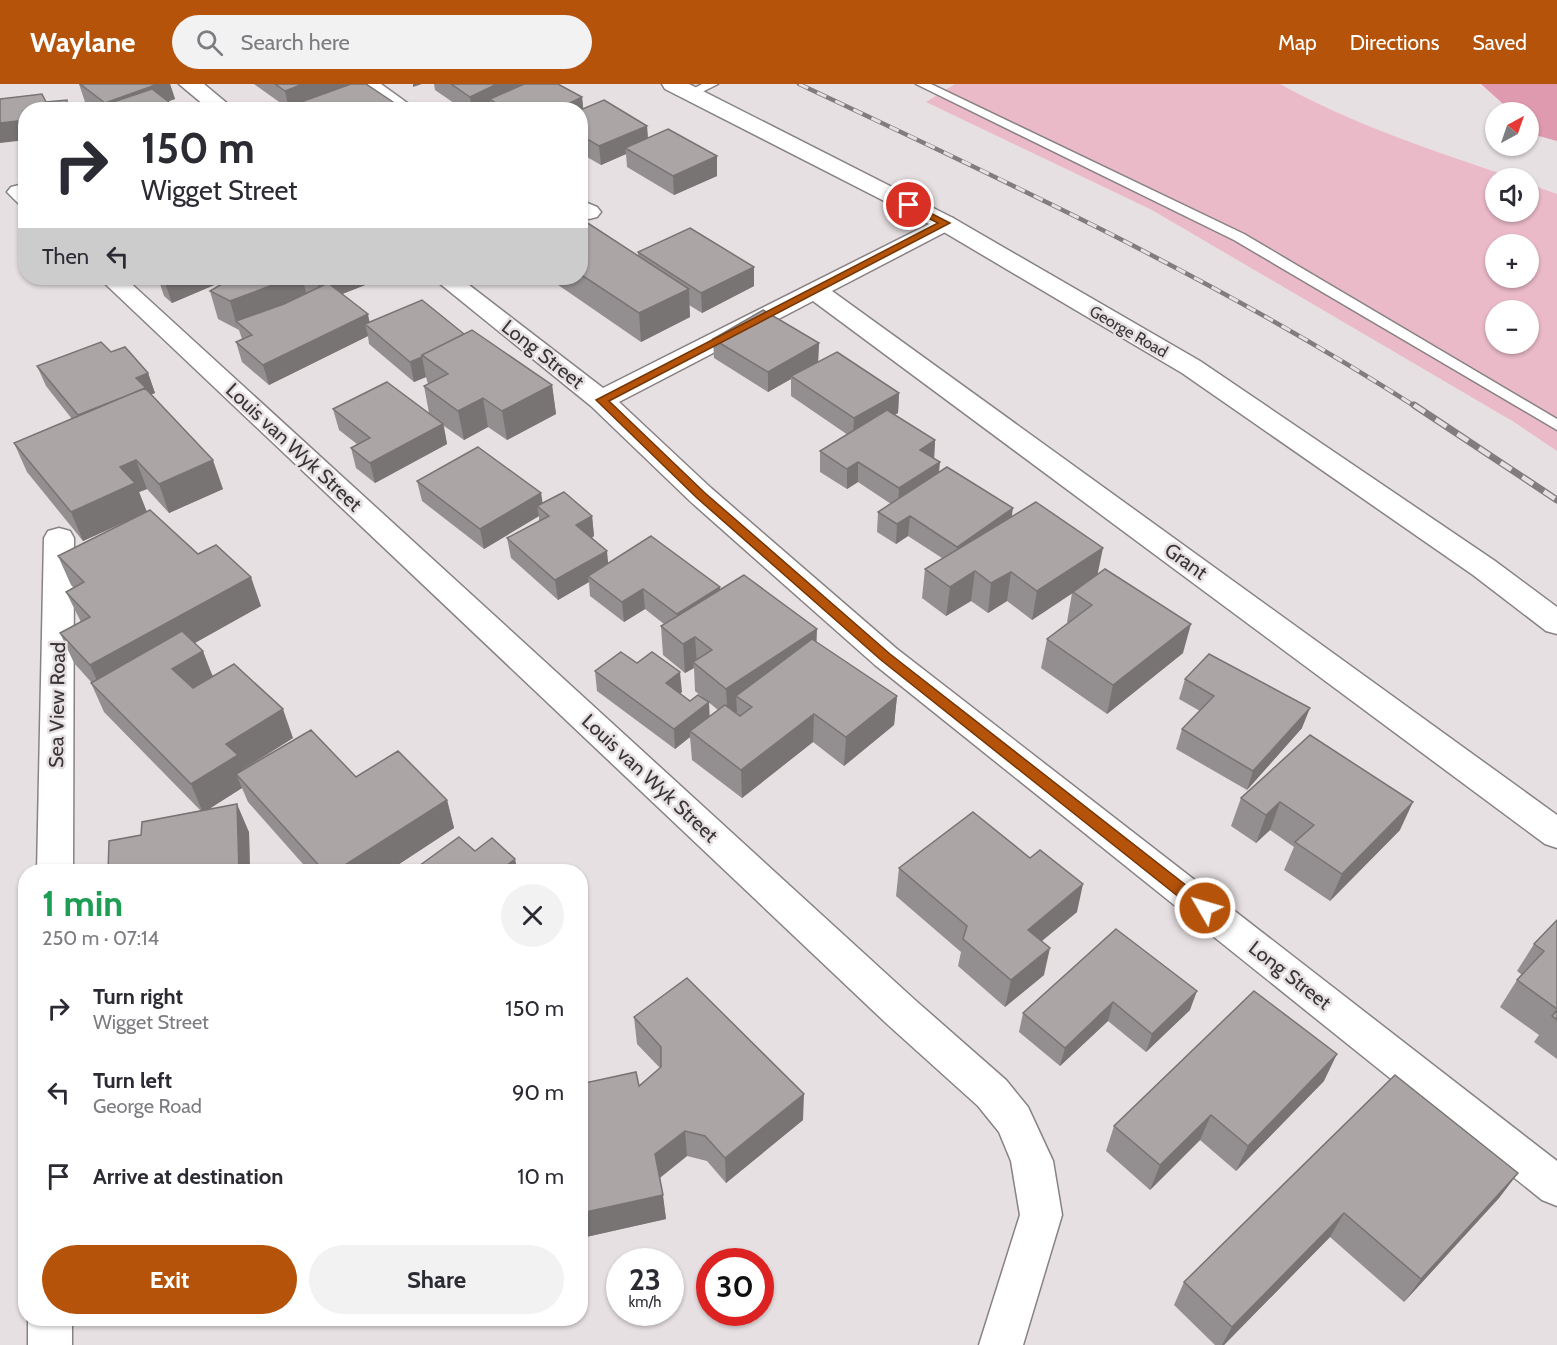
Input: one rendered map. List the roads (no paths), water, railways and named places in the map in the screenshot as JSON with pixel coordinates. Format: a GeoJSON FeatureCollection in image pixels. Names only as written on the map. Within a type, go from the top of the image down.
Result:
{"type":"FeatureCollection","features":[{"type":"Feature","properties":{"kind":"street"},"geometry":{"type":"LineString","coordinates":[[190,84],[214,102]]}},
{"type":"Feature","properties":{"kind":"street"},"geometry":{"type":"LineString","coordinates":[[366,84],[394,102]]}},
{"type":"Feature","properties":{"kind":"street","name":"George Road"},"geometry":{"type":"LineString","coordinates":[[692,87],[945,223],[1191,367],[1484,568],[1557,624]]}},
{"type":"Feature","properties":{"kind":"street"},"geometry":{"type":"LineString","coordinates":[[602,400],[945,223]]}},
{"type":"Feature","properties":{"kind":"street","name":"Louis van Wyk Street"},"geometry":{"type":"LineString","coordinates":[[119,285],[892,1004],[992,1092],[1014,1120],[1032,1161],[1041,1215],[1001,1345]]}},
{"type":"Feature","properties":{"kind":"street","name":"Long Street"},"geometry":{"type":"LineString","coordinates":[[454,285],[602,400],[701,495],[886,657],[1557,1186]]}},
{"type":"Feature","properties":{"kind":"street","name":"Grant"},"geometry":{"type":"LineString","coordinates":[[814,290],[1557,834]]}},
{"type":"Feature","properties":{"kind":"street","name":"Sea View Road"},"geometry":{"type":"LineString","coordinates":[[55,864],[59,538]]}},
{"type":"Feature","properties":{"kind":"street"},"geometry":{"type":"LineString","coordinates":[[50,1326],[50,1345]]}},
{"type":"Feature","properties":{"kind":"lane"},"geometry":{"type":"LineString","coordinates":[[922,84],[948,94],[1239,237],[1557,425]]}},
{"type":"Feature","properties":{"kind":"railway"},"geometry":{"type":"LineString","coordinates":[[799,84],[1113,235],[1267,317],[1416,407]]}},
{"type":"Feature","properties":{"kind":"railway"},"geometry":{"type":"LineString","coordinates":[[1414,405],[1557,500]]}}]}
